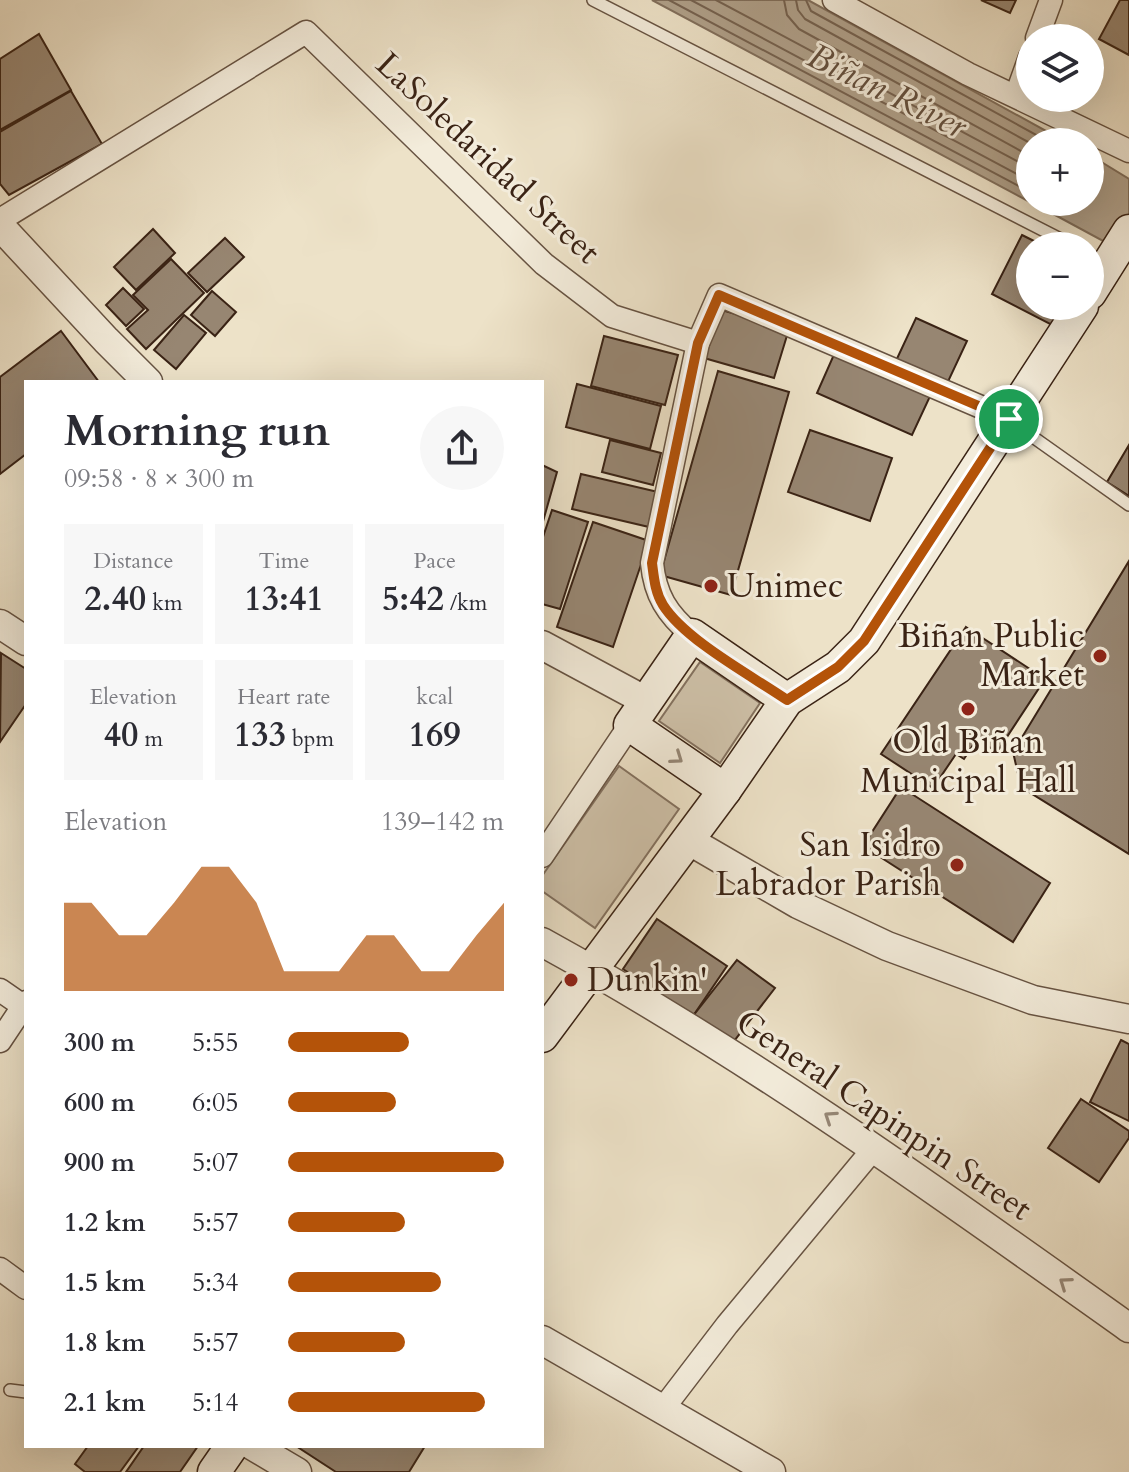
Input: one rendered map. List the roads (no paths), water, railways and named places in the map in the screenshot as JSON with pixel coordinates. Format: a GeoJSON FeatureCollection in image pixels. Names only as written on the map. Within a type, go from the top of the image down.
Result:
{"type":"FeatureCollection","features":[{"type":"Feature","properties":{"kind":"main road"},"geometry":{"type":"LineString","coordinates":[[1104,267],[1129,231]]}},
{"type":"Feature","properties":{"kind":"main road"},"geometry":{"type":"LineString","coordinates":[[544,1033],[725,790],[787,700],[838,667],[864,641],[1073,320]]}},
{"type":"Feature","properties":{"kind":"main road"},"geometry":{"type":"LineString","coordinates":[[725,790],[638,713],[692,635],[787,700]]}},
{"type":"Feature","properties":{"kind":"main road"},"geometry":{"type":"LineString","coordinates":[[214,1472],[231,1448]]}},
{"type":"Feature","properties":{"kind":"street"},"geometry":{"type":"LineString","coordinates":[[834,0],[968,74],[1016,96]]}},
{"type":"Feature","properties":{"kind":"street"},"geometry":{"type":"LineString","coordinates":[[1042,24],[1051,0]]}},
{"type":"Feature","properties":{"kind":"street","name":"LaSoledaridad Street"},"geometry":{"type":"LineString","coordinates":[[0,223],[306,32],[544,264],[612,316],[698,343]]}},
{"type":"Feature","properties":{"kind":"street"},"geometry":{"type":"LineString","coordinates":[[1049,112],[1129,151]]}},
{"type":"Feature","properties":{"kind":"street"},"geometry":{"type":"LineString","coordinates":[[0,223],[146,380]]}},
{"type":"Feature","properties":{"kind":"street"},"geometry":{"type":"LineString","coordinates":[[692,635],[674,620],[662,603],[654,584],[652,563],[698,343],[719,295],[1009,419]]}},
{"type":"Feature","properties":{"kind":"street"},"geometry":{"type":"LineString","coordinates":[[0,624],[24,640]]}},
{"type":"Feature","properties":{"kind":"street"},"geometry":{"type":"LineString","coordinates":[[544,646],[638,713],[544,853]]}},
{"type":"Feature","properties":{"kind":"street"},"geometry":{"type":"LineString","coordinates":[[688,840],[798,904],[887,946],[1033,1000],[1129,1019]]}},
{"type":"Feature","properties":{"kind":"street","name":"General Capinpin Street"},"geometry":{"type":"LineString","coordinates":[[544,943],[755,1068],[875,1147],[1129,1328]]}},
{"type":"Feature","properties":{"kind":"street"},"geometry":{"type":"LineString","coordinates":[[0,990],[24,1005]]}},
{"type":"Feature","properties":{"kind":"street"},"geometry":{"type":"LineString","coordinates":[[0,1041],[24,1007]]}},
{"type":"Feature","properties":{"kind":"street"},"geometry":{"type":"LineString","coordinates":[[662,1410],[727,1325],[875,1147]]}},
{"type":"Feature","properties":{"kind":"street"},"geometry":{"type":"LineString","coordinates":[[0,1269],[24,1287]]}},
{"type":"Feature","properties":{"kind":"street"},"geometry":{"type":"LineString","coordinates":[[544,1341],[771,1472]]}},
{"type":"Feature","properties":{"kind":"street"},"geometry":{"type":"LineString","coordinates":[[256,1448],[297,1472]]}},
{"type":"Feature","properties":{"kind":"lane"},"geometry":{"type":"LineString","coordinates":[[593,0],[1047,232]]}},
{"type":"Feature","properties":{"kind":"lane"},"geometry":{"type":"LineString","coordinates":[[1009,419],[1129,505]]}},
{"type":"Feature","properties":{"kind":"lane"},"geometry":{"type":"LineString","coordinates":[[10,1390],[24,1392]]}},
{"type":"Feature","properties":{"kind":"water","name":"Biñan River"},"geometry":{"type":"Polygon","coordinates":[[[652,0],[808,0],[1041,128],[1016,128],[1016,195],[652,0]]]}},
{"type":"Feature","properties":{"kind":"water"},"geometry":{"type":"Polygon","coordinates":[[[1104,164],[1129,179],[1129,255],[1104,241],[1104,232],[1086,232],[1057,216],[1104,216],[1104,164]]]}},
{"type":"Feature","properties":{"kind":"place","name":"Unimec"},"geometry":{"type":"Point","coordinates":[711,586]}},
{"type":"Feature","properties":{"kind":"place","name":"Biñan Public Market"},"geometry":{"type":"Point","coordinates":[1100,656]}},
{"type":"Feature","properties":{"kind":"place","name":"Old Biñan Municipal Hall"},"geometry":{"type":"Point","coordinates":[968,709]}},
{"type":"Feature","properties":{"kind":"place","name":"San Isidro Labrador Parish"},"geometry":{"type":"Point","coordinates":[957,865]}},
{"type":"Feature","properties":{"kind":"place","name":"Dunkin'"},"geometry":{"type":"Point","coordinates":[571,980]}}]}
